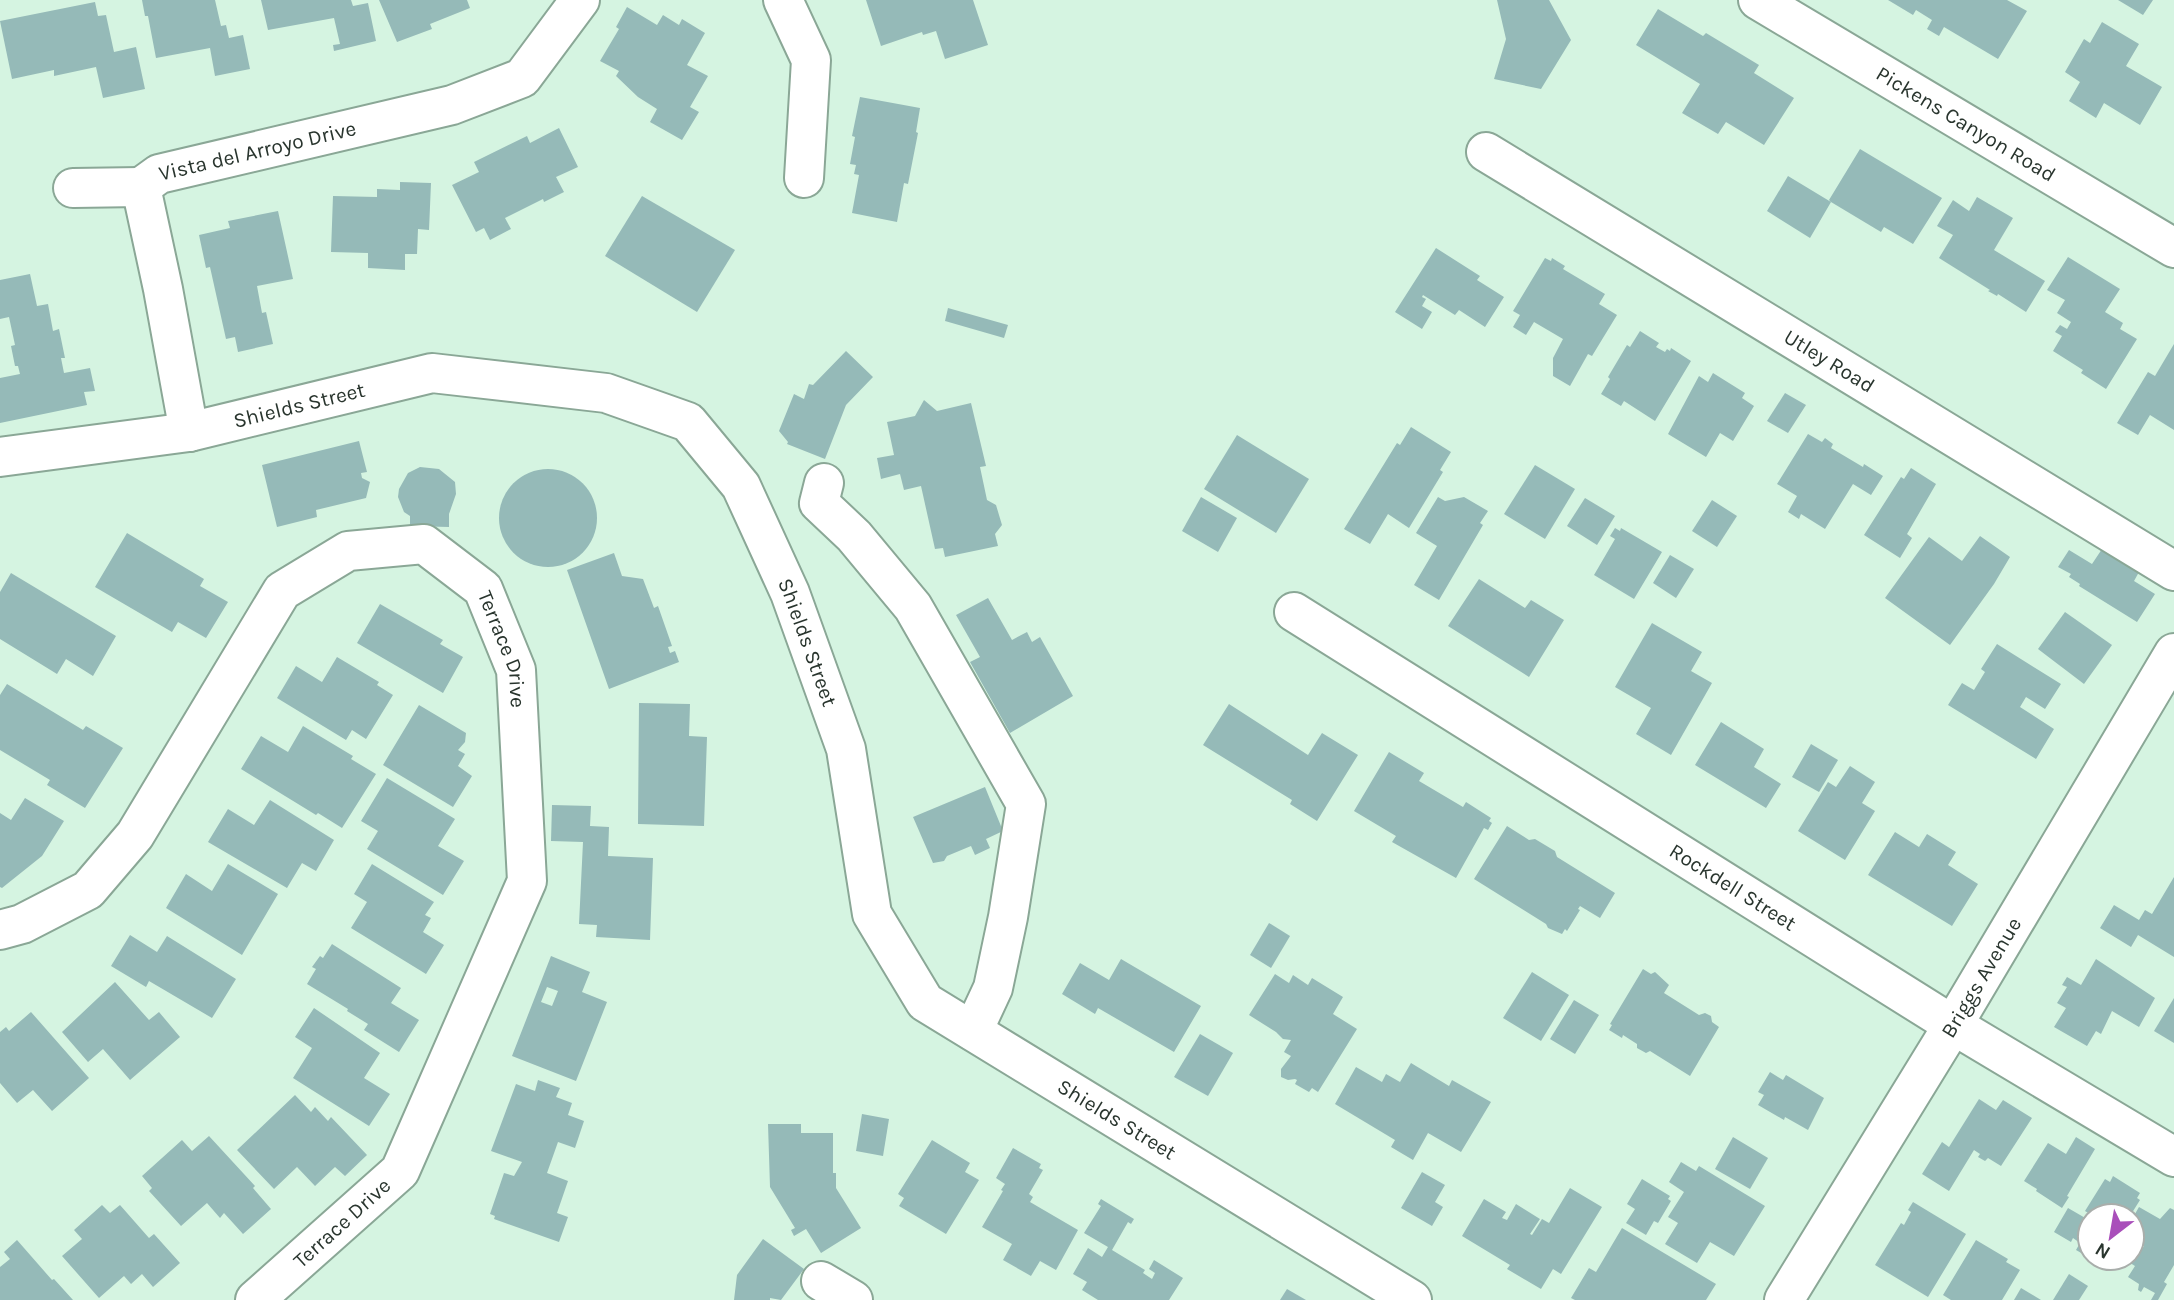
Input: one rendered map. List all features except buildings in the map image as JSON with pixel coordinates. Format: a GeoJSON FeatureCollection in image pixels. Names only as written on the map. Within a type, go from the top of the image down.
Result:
{"type":"FeatureCollection","features":[{"type":"Feature","properties":{"kind":"street","name":"Vista del Arroyo Drive"},"geometry":{"type":"LineString","coordinates":[[189,432],[141,187],[159,174],[452,105],[522,78],[580,0]]}},
{"type":"Feature","properties":{"kind":"street"},"geometry":{"type":"LineString","coordinates":[[783,0],[811,60],[804,178]]}},
{"type":"Feature","properties":{"kind":"street","name":"Pickens Canyon Road"},"geometry":{"type":"LineString","coordinates":[[1758,0],[2174,248]]}},
{"type":"Feature","properties":{"kind":"street","name":"Utley Road"},"geometry":{"type":"LineString","coordinates":[[1486,152],[2174,571]]}},
{"type":"Feature","properties":{"kind":"street"},"geometry":{"type":"LineString","coordinates":[[73,188],[141,187]]}},
{"type":"Feature","properties":{"kind":"street","name":"Shields Street"},"geometry":{"type":"LineString","coordinates":[[0,457],[189,432],[432,373],[606,393],[688,422],[741,486],[790,593],[846,749],[872,914],[925,1002],[1412,1300]]}},
{"type":"Feature","properties":{"kind":"street"},"geometry":{"type":"LineString","coordinates":[[824,483],[819,503],[854,536],[914,607],[1026,804],[993,988],[973,1031]]}},
{"type":"Feature","properties":{"kind":"street","name":"Terrace Drive"},"geometry":{"type":"LineString","coordinates":[[0,930],[22,924],[88,890],[135,835],[282,591],[348,551],[424,544],[483,589],[516,670],[527,881],[400,1171],[255,1300]]}},
{"type":"Feature","properties":{"kind":"street","name":"Rockdell Street"},"geometry":{"type":"LineString","coordinates":[[1294,612],[1953,1025],[2174,1157]]}},
{"type":"Feature","properties":{"kind":"street","name":"Briggs Avenue"},"geometry":{"type":"LineString","coordinates":[[1797,1296],[1953,1025],[2174,653]]}},
{"type":"Feature","properties":{"kind":"street"},"geometry":{"type":"LineString","coordinates":[[821,1281],[853,1300]]}}]}
